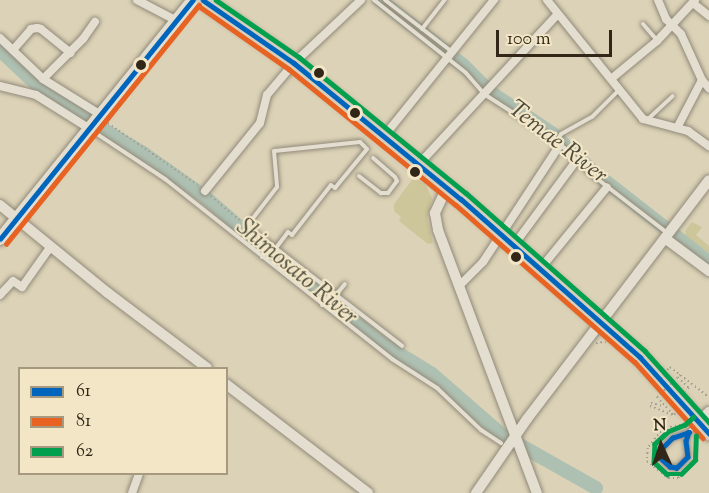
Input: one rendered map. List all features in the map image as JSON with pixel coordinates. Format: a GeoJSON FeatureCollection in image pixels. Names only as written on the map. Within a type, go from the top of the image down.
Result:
{"type":"FeatureCollection","features":[{"type":"Feature","properties":{"kind":"main road"},"geometry":{"type":"LineString","coordinates":[[0,239],[193,0]]}},
{"type":"Feature","properties":{"kind":"main road"},"geometry":{"type":"LineString","coordinates":[[203,0],[294,63],[386,135],[541,268],[704,417],[705,435]]}},
{"type":"Feature","properties":{"kind":"street"},"geometry":{"type":"LineString","coordinates":[[137,0],[177,21]]}},
{"type":"Feature","properties":{"kind":"street"},"geometry":{"type":"LineString","coordinates":[[205,191],[260,123],[267,95],[294,63],[361,0]]}},
{"type":"Feature","properties":{"kind":"street"},"geometry":{"type":"LineString","coordinates":[[386,135],[494,0]]}},
{"type":"Feature","properties":{"kind":"street"},"geometry":{"type":"LineString","coordinates":[[547,0],[557,15],[646,120],[688,131],[709,146]]}},
{"type":"Feature","properties":{"kind":"street"},"geometry":{"type":"LineString","coordinates":[[658,0],[666,19],[681,34],[702,80],[709,88]]}},
{"type":"Feature","properties":{"kind":"street"},"geometry":{"type":"LineString","coordinates":[[611,79],[657,41],[694,2],[709,16]]}},
{"type":"Feature","properties":{"kind":"street"},"geometry":{"type":"LineString","coordinates":[[419,164],[557,15]]}},
{"type":"Feature","properties":{"kind":"street"},"geometry":{"type":"LineString","coordinates":[[43,79],[71,53],[95,22]]}},
{"type":"Feature","properties":{"kind":"street"},"geometry":{"type":"LineString","coordinates":[[13,50],[32,29],[41,28],[71,53]]}},
{"type":"Feature","properties":{"kind":"street"},"geometry":{"type":"LineString","coordinates":[[0,39],[43,79],[100,116]]}},
{"type":"Feature","properties":{"kind":"street"},"geometry":{"type":"LineString","coordinates":[[676,128],[702,80]]}},
{"type":"Feature","properties":{"kind":"street"},"geometry":{"type":"LineString","coordinates":[[0,86],[36,95],[90,129]]}},
{"type":"Feature","properties":{"kind":"street"},"geometry":{"type":"LineString","coordinates":[[459,286],[483,262],[558,143]]}},
{"type":"Feature","properties":{"kind":"street"},"geometry":{"type":"LineString","coordinates":[[514,245],[576,160]]}},
{"type":"Feature","properties":{"kind":"street"},"geometry":{"type":"LineString","coordinates":[[476,493],[516,435],[709,180]]}},
{"type":"Feature","properties":{"kind":"street"},"geometry":{"type":"LineString","coordinates":[[447,187],[435,213],[438,230],[537,493]]}},
{"type":"Feature","properties":{"kind":"street"},"geometry":{"type":"LineString","coordinates":[[541,268],[607,187]]}},
{"type":"Feature","properties":{"kind":"street"},"geometry":{"type":"LineString","coordinates":[[0,205],[108,293],[204,367]]}},
{"type":"Feature","properties":{"kind":"street"},"geometry":{"type":"LineString","coordinates":[[668,237],[709,271]]}},
{"type":"Feature","properties":{"kind":"street"},"geometry":{"type":"LineString","coordinates":[[0,295],[13,281],[22,287],[51,246]]}},
{"type":"Feature","properties":{"kind":"street"},"geometry":{"type":"LineString","coordinates":[[228,386],[368,493]]}},
{"type":"Feature","properties":{"kind":"street"},"geometry":{"type":"LineString","coordinates":[[132,493],[140,475]]}},
{"type":"Feature","properties":{"kind":"lane"},"geometry":{"type":"LineString","coordinates":[[374,0],[451,56]]}},
{"type":"Feature","properties":{"kind":"lane"},"geometry":{"type":"LineString","coordinates":[[385,0],[422,28],[487,91],[558,143],[668,237]]}},
{"type":"Feature","properties":{"kind":"lane"},"geometry":{"type":"LineString","coordinates":[[422,28],[445,0]]}},
{"type":"Feature","properties":{"kind":"lane"},"geometry":{"type":"LineString","coordinates":[[643,24],[657,41]]}},
{"type":"Feature","properties":{"kind":"lane"},"geometry":{"type":"LineString","coordinates":[[558,143],[561,134],[592,117],[609,97],[620,89]]}},
{"type":"Feature","properties":{"kind":"lane"},"geometry":{"type":"LineString","coordinates":[[646,120],[673,96]]}},
{"type":"Feature","properties":{"kind":"lane"},"geometry":{"type":"LineString","coordinates":[[90,129],[165,179],[392,359],[437,388],[481,430],[501,443]]}},
{"type":"Feature","properties":{"kind":"lane"},"geometry":{"type":"LineString","coordinates":[[262,257],[274,246],[288,232],[292,235],[331,185],[335,189],[367,148],[360,142],[274,151],[277,187],[247,226],[274,246],[402,346]]}},
{"type":"Feature","properties":{"kind":"lane"},"geometry":{"type":"LineString","coordinates":[[359,176],[381,193],[388,193],[396,180],[395,177],[373,158]]}},
{"type":"Feature","properties":{"kind":"lane"},"geometry":{"type":"LineString","coordinates":[[322,305],[345,284]]}},
{"type":"Feature","properties":{"kind":"lane"},"geometry":{"type":"LineString","coordinates":[[689,432],[686,441],[688,458],[677,468],[670,467],[660,458],[661,449],[672,438],[689,432],[704,417]]}},
{"type":"Feature","properties":{"kind":"path"},"geometry":{"type":"LineString","coordinates":[[100,116],[205,191],[247,226]]}},
{"type":"Feature","properties":{"kind":"path"},"geometry":{"type":"LineString","coordinates":[[590,349],[601,341],[609,343]]}},
{"type":"Feature","properties":{"kind":"path"},"geometry":{"type":"LineString","coordinates":[[664,373],[670,367],[709,397]]}},
{"type":"Feature","properties":{"kind":"path"},"geometry":{"type":"LineString","coordinates":[[679,375],[689,388],[684,393]]}},
{"type":"Feature","properties":{"kind":"path"},"geometry":{"type":"LineString","coordinates":[[674,415],[657,397],[679,375]]}},
{"type":"Feature","properties":{"kind":"path"},"geometry":{"type":"LineString","coordinates":[[656,388],[683,419],[684,425],[664,428],[648,448],[647,461],[668,478],[678,478],[694,460],[696,442],[705,435]]}},
{"type":"Feature","properties":{"kind":"path"},"geometry":{"type":"LineString","coordinates":[[663,405],[662,407],[650,404],[674,415]]}},
{"type":"Feature","properties":{"kind":"shaded area"},"geometry":{"type":"Polygon","coordinates":[[[414,177],[425,184],[432,198],[427,218],[433,243],[428,244],[399,221],[401,217],[394,211],[394,204],[414,177]]]}},
{"type":"Feature","properties":{"kind":"shaded area"},"geometry":{"type":"Polygon","coordinates":[[[692,222],[702,227],[696,235],[709,246],[709,253],[686,236],[685,231],[692,222]]]}},
{"type":"Feature","properties":{"kind":"waterway","name":"Temae River"},"geometry":{"type":"LineString","coordinates":[[380,0],[463,65],[490,92],[553,134],[595,173],[709,262]]}},
{"type":"Feature","properties":{"kind":"waterway","name":"Shimosato River"},"geometry":{"type":"LineString","coordinates":[[0,50],[38,86],[79,115],[143,153],[205,197],[289,270],[383,344],[432,374],[502,435],[596,488]]}},
{"type":"Feature","properties":{"kind":"transit line","name":"61"},"geometry":{"type":"LineString","coordinates":[[0,239],[193,0]]}},
{"type":"Feature","properties":{"kind":"transit line","name":"61"},"geometry":{"type":"LineString","coordinates":[[203,0],[294,63],[461,199],[640,357],[709,433]]}},
{"type":"Feature","properties":{"kind":"transit line","name":"62"},"geometry":{"type":"LineString","coordinates":[[216,0],[299,57],[466,193],[645,351],[709,422]]}},
{"type":"Feature","properties":{"kind":"transit line","name":"81"},"geometry":{"type":"LineString","coordinates":[[6,244],[199,5]]}},
{"type":"Feature","properties":{"kind":"transit line","name":"81"},"geometry":{"type":"LineString","coordinates":[[199,6],[289,69],[456,205],[635,362],[703,438]]}},
{"type":"Feature","properties":{"kind":"transit line","name":"62"},"geometry":{"type":"LineString","coordinates":[[694,417],[685,425],[668,432],[655,444],[654,462],[667,474],[681,474],[695,460],[696,436]]}},
{"type":"Feature","properties":{"kind":"transit line","name":"61"},"geometry":{"type":"LineString","coordinates":[[689,432],[686,441],[688,457],[677,468],[670,467],[660,458],[661,449],[672,438],[689,432]]}}]}
